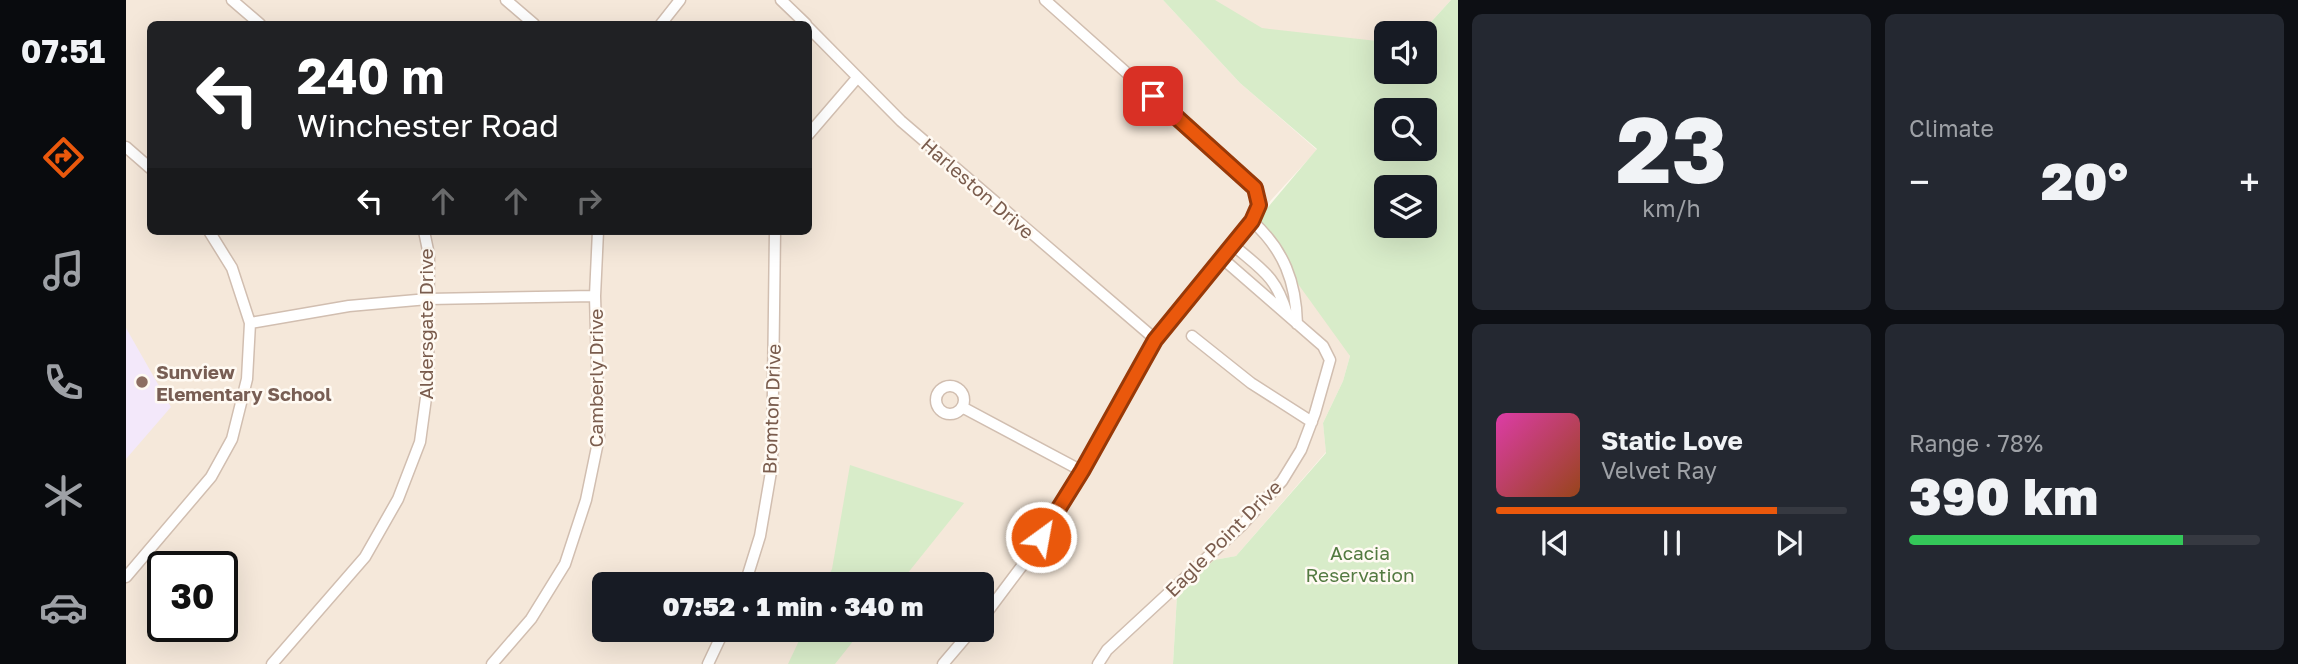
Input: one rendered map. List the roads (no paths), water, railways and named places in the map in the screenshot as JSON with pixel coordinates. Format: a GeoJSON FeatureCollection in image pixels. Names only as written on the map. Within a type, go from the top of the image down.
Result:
{"type":"FeatureCollection","features":[{"type":"Feature","properties":{"kind":"street"},"geometry":{"type":"LineString","coordinates":[[232,0],[256,21]]}},
{"type":"Feature","properties":{"kind":"street"},"geometry":{"type":"LineString","coordinates":[[506,0],[530,21]]}},
{"type":"Feature","properties":{"kind":"street"},"geometry":{"type":"LineString","coordinates":[[663,21],[680,0]]}},
{"type":"Feature","properties":{"kind":"street","name":"Harleston Drive"},"geometry":{"type":"LineString","coordinates":[[781,0],[802,21]]}},
{"type":"Feature","properties":{"kind":"street"},"geometry":{"type":"LineString","coordinates":[[994,603],[1027,559],[1082,471],[1155,340],[1223,259],[1252,221],[1259,205],[1255,188],[1045,0]]}},
{"type":"Feature","properties":{"kind":"street","name":"Harleston Drive"},"geometry":{"type":"LineString","coordinates":[[812,31],[901,121],[1155,340]]}},
{"type":"Feature","properties":{"kind":"street"},"geometry":{"type":"LineString","coordinates":[[812,130],[857,78]]}},
{"type":"Feature","properties":{"kind":"street"},"geometry":{"type":"LineString","coordinates":[[126,146],[147,165]]}},
{"type":"Feature","properties":{"kind":"street"},"geometry":{"type":"LineString","coordinates":[[1252,221],[1265,233],[1288,269],[1296,299],[1297,324]]}},
{"type":"Feature","properties":{"kind":"street"},"geometry":{"type":"LineString","coordinates":[[126,577],[211,477],[232,439],[247,379],[250,323],[232,268],[211,235]]}},
{"type":"Feature","properties":{"kind":"street","name":"Aldersgate Drive"},"geometry":{"type":"LineString","coordinates":[[272,664],[365,557],[398,499],[420,442],[428,383],[429,254],[425,235]]}},
{"type":"Feature","properties":{"kind":"street","name":"Camberly Drive"},"geometry":{"type":"LineString","coordinates":[[492,664],[531,619],[565,564],[586,500],[598,437],[595,296],[598,235]]}},
{"type":"Feature","properties":{"kind":"street","name":"Bromton Drive"},"geometry":{"type":"LineString","coordinates":[[749,572],[761,536],[772,466],[775,235]]}},
{"type":"Feature","properties":{"kind":"street","name":"Eagle Point Drive"},"geometry":{"type":"LineString","coordinates":[[1233,245],[1271,278],[1281,292],[1288,315]]}},
{"type":"Feature","properties":{"kind":"street","name":"Eagle Point Drive"},"geometry":{"type":"LineString","coordinates":[[1098,664],[1107,650],[1241,526],[1282,481],[1301,450],[1312,422],[1330,360],[1323,346],[1223,259]]}},
{"type":"Feature","properties":{"kind":"street"},"geometry":{"type":"LineString","coordinates":[[250,323],[349,306],[428,299],[595,296]]}},
{"type":"Feature","properties":{"kind":"street"},"geometry":{"type":"LineString","coordinates":[[1192,336],[1251,383],[1312,422]]}},
{"type":"Feature","properties":{"kind":"street"},"geometry":{"type":"LineString","coordinates":[[962,407],[1082,471]]}},
{"type":"Feature","properties":{"kind":"street"},"geometry":{"type":"LineString","coordinates":[[708,664],[718,642]]}},
{"type":"Feature","properties":{"kind":"street"},"geometry":{"type":"LineString","coordinates":[[943,664],[962,642]]}},
{"type":"Feature","properties":{"kind":"place","name":"Sunview Elementary School"},"geometry":{"type":"Point","coordinates":[142,382]}},
{"type":"Feature","properties":{"kind":"park label","name":"Acacia Reservation"},"geometry":{"type":"Point","coordinates":[1360,563]}}]}
